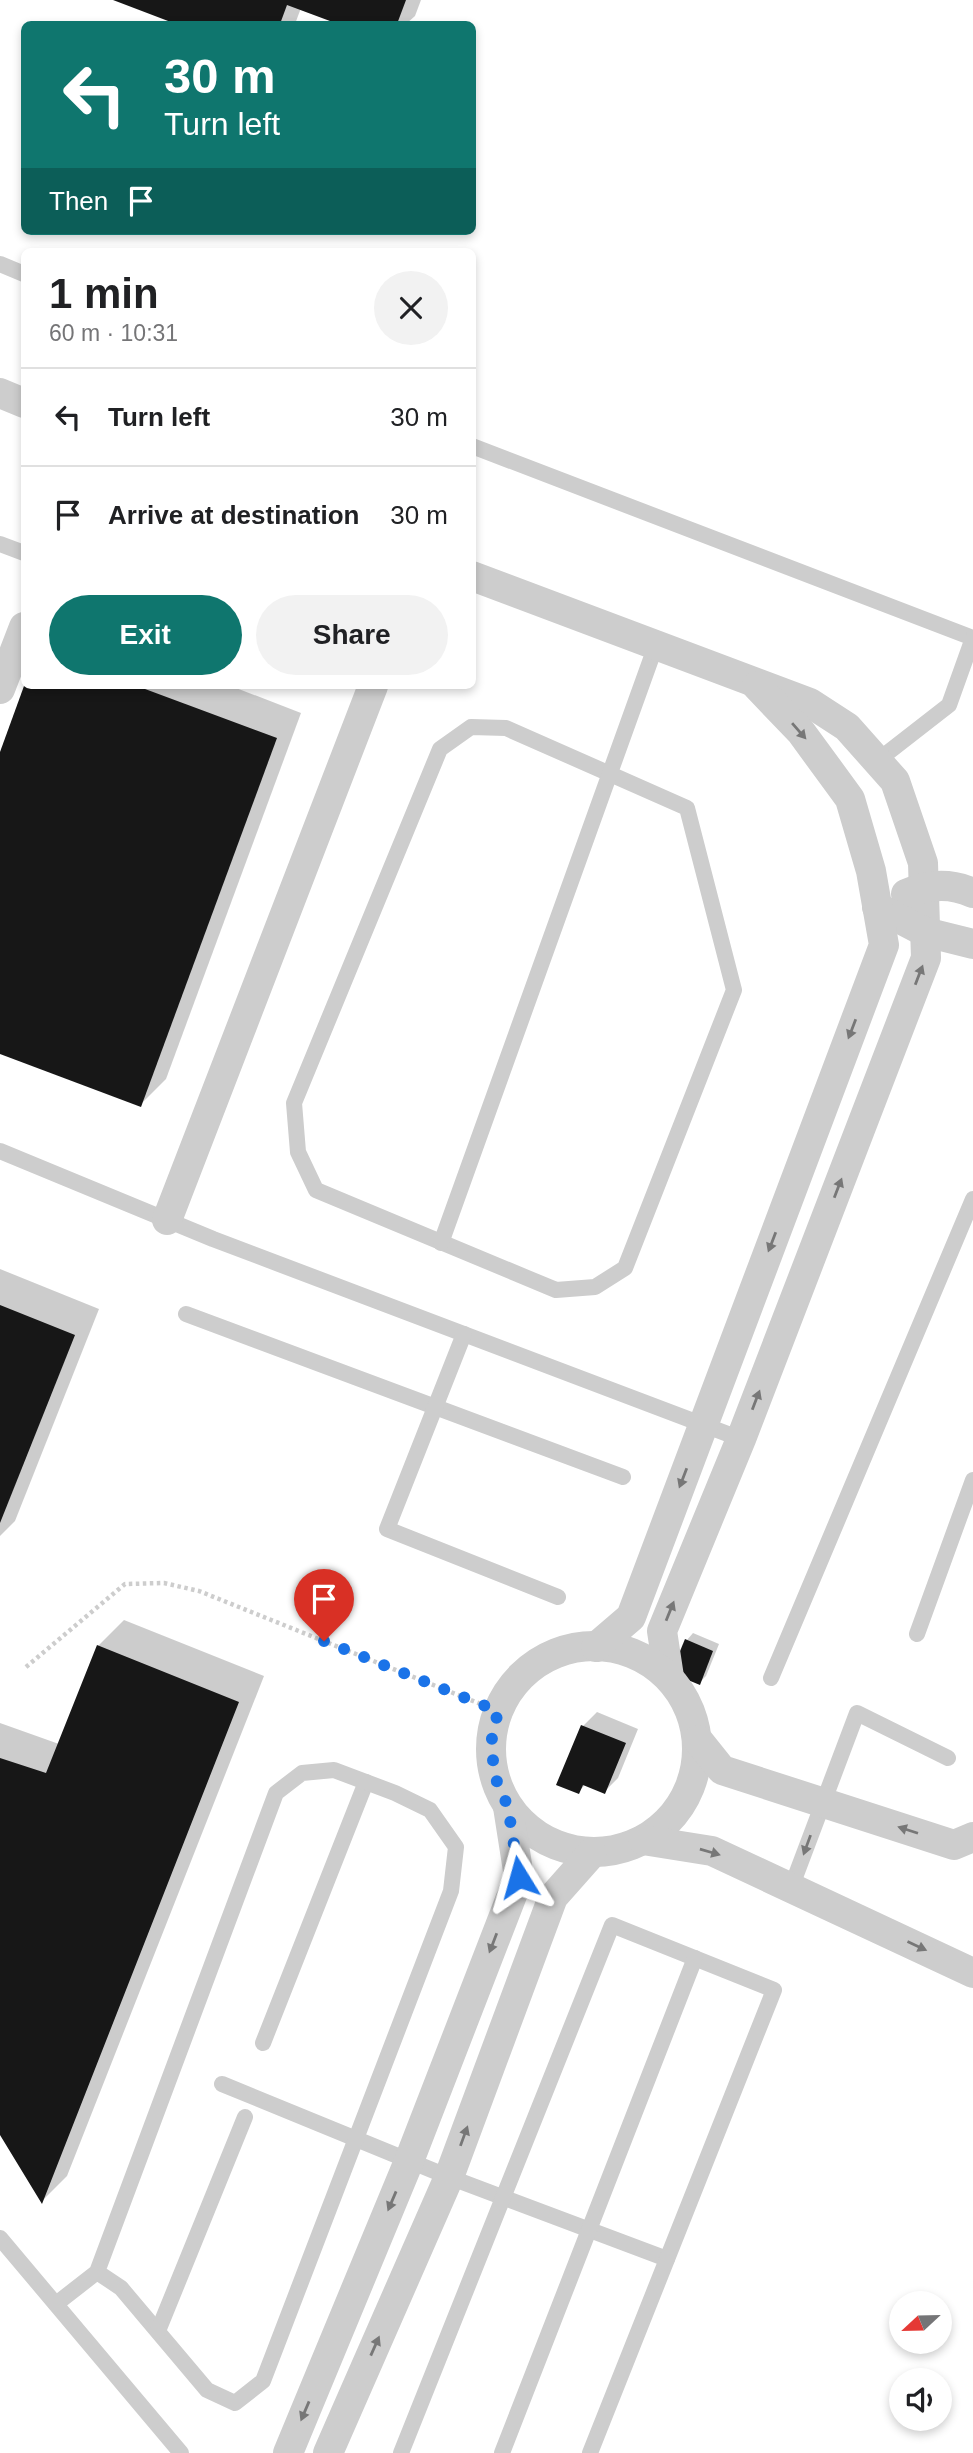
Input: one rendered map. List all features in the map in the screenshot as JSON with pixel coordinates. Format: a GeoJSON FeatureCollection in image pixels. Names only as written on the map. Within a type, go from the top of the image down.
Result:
{"type":"FeatureCollection","features":[{"type":"Feature","properties":{"kind":"street"},"geometry":{"type":"LineString","coordinates":[[0,393],[21,402]]}},
{"type":"Feature","properties":{"kind":"street"},"geometry":{"type":"LineString","coordinates":[[476,578],[810,703],[847,727],[895,781],[923,863],[926,958],[741,1439],[662,1631],[668,1677]]}},
{"type":"Feature","properties":{"kind":"street"},"geometry":{"type":"LineString","coordinates":[[0,689],[21,635]]}},
{"type":"Feature","properties":{"kind":"street"},"geometry":{"type":"LineString","coordinates":[[596,1647],[631,1616],[884,945],[871,871],[850,799],[801,732],[752,681]]}},
{"type":"Feature","properties":{"kind":"street"},"geometry":{"type":"LineString","coordinates":[[167,1220],[372,689]]}},
{"type":"Feature","properties":{"kind":"street"},"geometry":{"type":"LineString","coordinates":[[877,907],[923,886],[961,887],[973,893]]}},
{"type":"Feature","properties":{"kind":"street"},"geometry":{"type":"LineString","coordinates":[[877,907],[925,932],[973,944]]}},
{"type":"Feature","properties":{"kind":"street"},"geometry":{"type":"LineString","coordinates":[[288,2453],[409,2161],[519,1877],[508,1807],[495,1777],[491,1743],[498,1711],[515,1683],[540,1661],[570,1648],[606,1646],[640,1656],[668,1677],[688,1706],[698,1740],[695,1775],[681,1807],[657,1833],[625,1849],[592,1853],[560,1847],[531,1831],[508,1807]]}},
{"type":"Feature","properties":{"kind":"street"},"geometry":{"type":"LineString","coordinates":[[698,1740],[722,1770],[954,1845],[973,1837]]}},
{"type":"Feature","properties":{"kind":"street"},"geometry":{"type":"LineString","coordinates":[[643,1840],[712,1851],[973,1973]]}},
{"type":"Feature","properties":{"kind":"street"},"geometry":{"type":"LineString","coordinates":[[328,2453],[449,2177],[553,1897],[592,1853]]}},
{"type":"Feature","properties":{"kind":"lane"},"geometry":{"type":"LineString","coordinates":[[0,264],[21,273]]}},
{"type":"Feature","properties":{"kind":"lane"},"geometry":{"type":"LineString","coordinates":[[476,448],[973,638],[948,705],[877,761]]}},
{"type":"Feature","properties":{"kind":"lane"},"geometry":{"type":"LineString","coordinates":[[0,544],[21,552]]}},
{"type":"Feature","properties":{"kind":"lane"},"geometry":{"type":"LineString","coordinates":[[441,1243],[656,645]]}},
{"type":"Feature","properties":{"kind":"lane"},"geometry":{"type":"LineString","coordinates":[[471,727],[506,729],[610,774],[687,808],[734,990],[625,1268],[595,1287],[556,1290],[316,1190],[298,1152],[294,1103],[440,748],[471,727]]}},
{"type":"Feature","properties":{"kind":"lane"},"geometry":{"type":"LineString","coordinates":[[0,1151],[167,1220],[741,1439]]}},
{"type":"Feature","properties":{"kind":"lane"},"geometry":{"type":"LineString","coordinates":[[771,1678],[973,1199]]}},
{"type":"Feature","properties":{"kind":"lane"},"geometry":{"type":"LineString","coordinates":[[186,1314],[623,1478]]}},
{"type":"Feature","properties":{"kind":"lane"},"geometry":{"type":"LineString","coordinates":[[464,1334],[387,1529],[558,1597]]}},
{"type":"Feature","properties":{"kind":"lane"},"geometry":{"type":"LineString","coordinates":[[917,1634],[973,1480]]}},
{"type":"Feature","properties":{"kind":"lane"},"geometry":{"type":"LineString","coordinates":[[791,1888],[857,1713],[948,1758]]}},
{"type":"Feature","properties":{"kind":"lane"},"geometry":{"type":"LineString","coordinates":[[56,2304],[97,2272],[276,1793],[302,1773],[334,1770],[430,1810],[456,1847],[451,1891],[263,2381],[235,2403],[207,2390],[121,2288],[97,2272]]}},
{"type":"Feature","properties":{"kind":"lane"},"geometry":{"type":"LineString","coordinates":[[263,2043],[366,1782]]}},
{"type":"Feature","properties":{"kind":"lane"},"geometry":{"type":"LineString","coordinates":[[401,2453],[612,1925],[774,1990],[590,2453]]}},
{"type":"Feature","properties":{"kind":"lane"},"geometry":{"type":"LineString","coordinates":[[502,2453],[695,1958]]}},
{"type":"Feature","properties":{"kind":"lane"},"geometry":{"type":"LineString","coordinates":[[222,2084],[449,2177],[667,2259]]}},
{"type":"Feature","properties":{"kind":"lane"},"geometry":{"type":"LineString","coordinates":[[158,2331],[245,2117]]}},
{"type":"Feature","properties":{"kind":"lane"},"geometry":{"type":"LineString","coordinates":[[0,2238],[181,2453]]}},
{"type":"Feature","properties":{"kind":"path"},"geometry":{"type":"LineString","coordinates":[[26,1667],[125,1584],[164,1583],[199,1591],[498,1711]]}},
{"type":"Feature","properties":{"kind":"building"},"geometry":{"type":"Polygon","coordinates":[[[113,0],[406,0],[398,21],[330,21],[287,5],[281,21],[168,21],[113,0]]]}},
{"type":"Feature","properties":{"kind":"building"},"geometry":{"type":"Polygon","coordinates":[[[23,689],[145,689],[277,738],[141,1107],[0,1054],[0,752],[23,689]]]}},
{"type":"Feature","properties":{"kind":"building"},"geometry":{"type":"Polygon","coordinates":[[[0,1305],[75,1335],[0,1523],[0,1305]]]}},
{"type":"Feature","properties":{"kind":"building"},"geometry":{"type":"Polygon","coordinates":[[[685,1639],[713,1651],[700,1685],[671,1673],[685,1639]]]}},
{"type":"Feature","properties":{"kind":"building"},"geometry":{"type":"Polygon","coordinates":[[[97,1645],[239,1702],[42,2204],[0,2135],[0,1758],[46,1773],[97,1645]]]}},
{"type":"Feature","properties":{"kind":"building"},"geometry":{"type":"Polygon","coordinates":[[[581,1725],[626,1743],[605,1794],[583,1785],[579,1794],[556,1785],[581,1725]]]}},
{"type":"Feature","properties":{"kind":"route"},"geometry":{"type":"LineString","coordinates":[[324,1641],[498,1711],[491,1743],[495,1777],[508,1807],[519,1877]]}}]}
